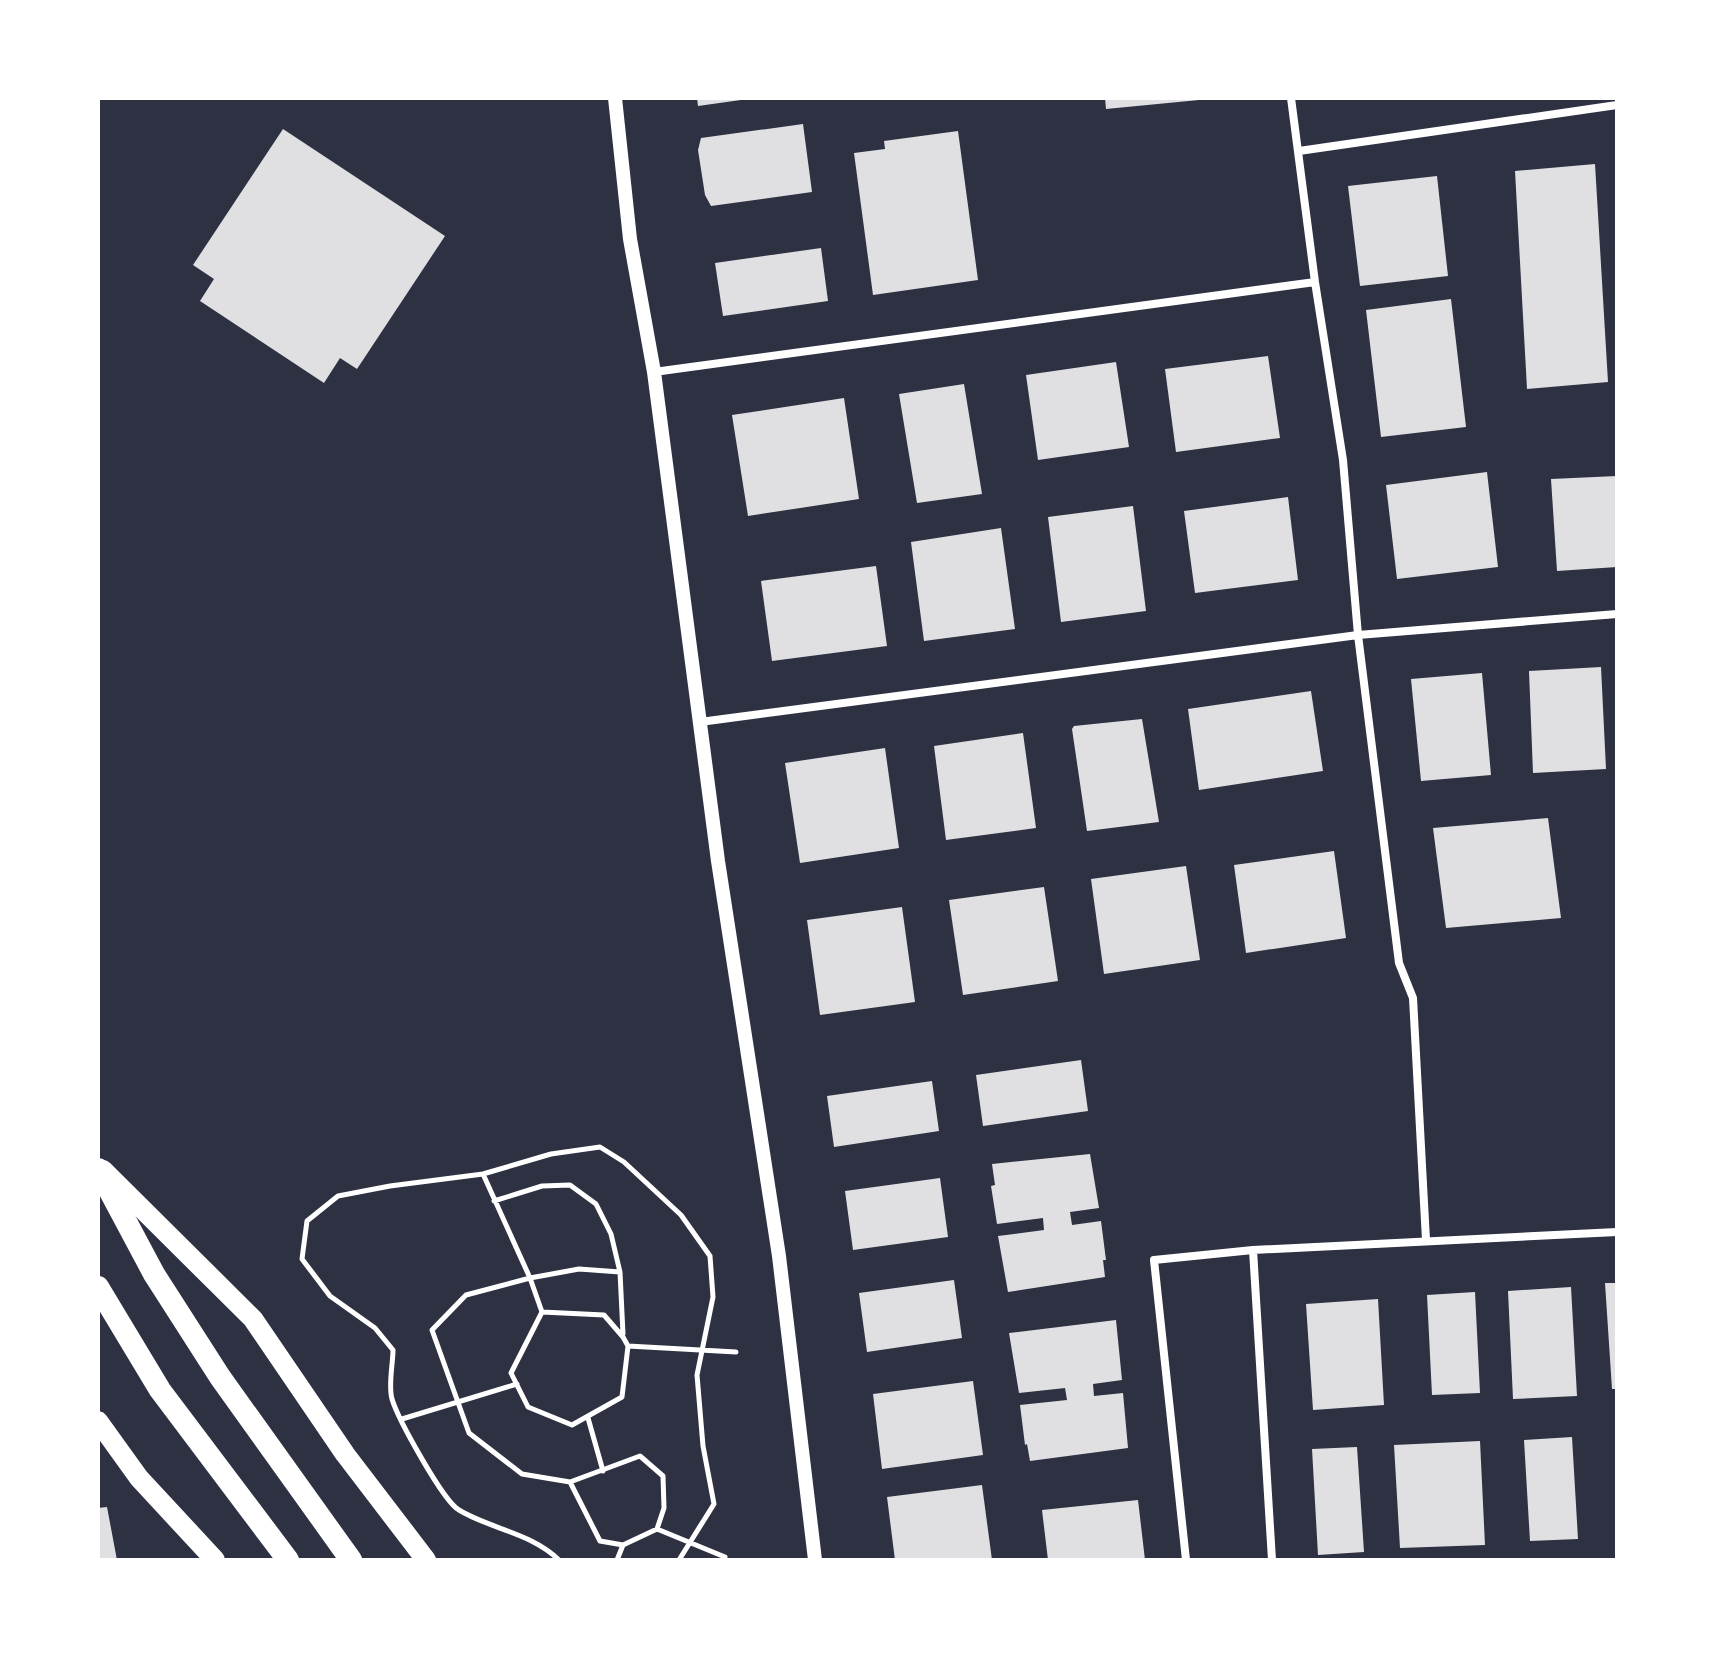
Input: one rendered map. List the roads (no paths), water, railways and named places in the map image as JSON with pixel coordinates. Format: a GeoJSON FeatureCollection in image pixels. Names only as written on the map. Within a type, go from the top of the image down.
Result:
{"type":"FeatureCollection","features":[{"type":"Feature","properties":{"kind":"highway"},"geometry":{"type":"LineString","coordinates":[[98,1168],[154,1274],[220,1377],[351,1560]]}},
{"type":"Feature","properties":{"kind":"highway"},"geometry":{"type":"LineString","coordinates":[[98,1287],[160,1390],[288,1560]]}},
{"type":"Feature","properties":{"kind":"main road"},"geometry":{"type":"LineString","coordinates":[[98,1168],[253,1319],[345,1454],[426,1560]]}},
{"type":"Feature","properties":{"kind":"main road"},"geometry":{"type":"LineString","coordinates":[[98,1421],[139,1478],[215,1560]]}},
{"type":"Feature","properties":{"kind":"street"},"geometry":{"type":"LineString","coordinates":[[615,98],[630,239],[654,372],[718,861],[779,1256],[815,1560]]}},
{"type":"Feature","properties":{"kind":"street"},"geometry":{"type":"LineString","coordinates":[[1291,98],[1315,282],[1343,460],[1358,635],[1399,963],[1413,998],[1426,1240]]}},
{"type":"Feature","properties":{"kind":"street"},"geometry":{"type":"LineString","coordinates":[[1299,151],[1617,105]]}},
{"type":"Feature","properties":{"kind":"street"},"geometry":{"type":"LineString","coordinates":[[654,372],[1315,282]]}},
{"type":"Feature","properties":{"kind":"street"},"geometry":{"type":"LineString","coordinates":[[700,722],[1358,635],[1617,614]]}},
{"type":"Feature","properties":{"kind":"street"},"geometry":{"type":"LineString","coordinates":[[1186,1560],[1154,1260],[1253,1250],[1617,1232]]}},
{"type":"Feature","properties":{"kind":"street"},"geometry":{"type":"LineString","coordinates":[[1253,1250],[1272,1560]]}}]}
